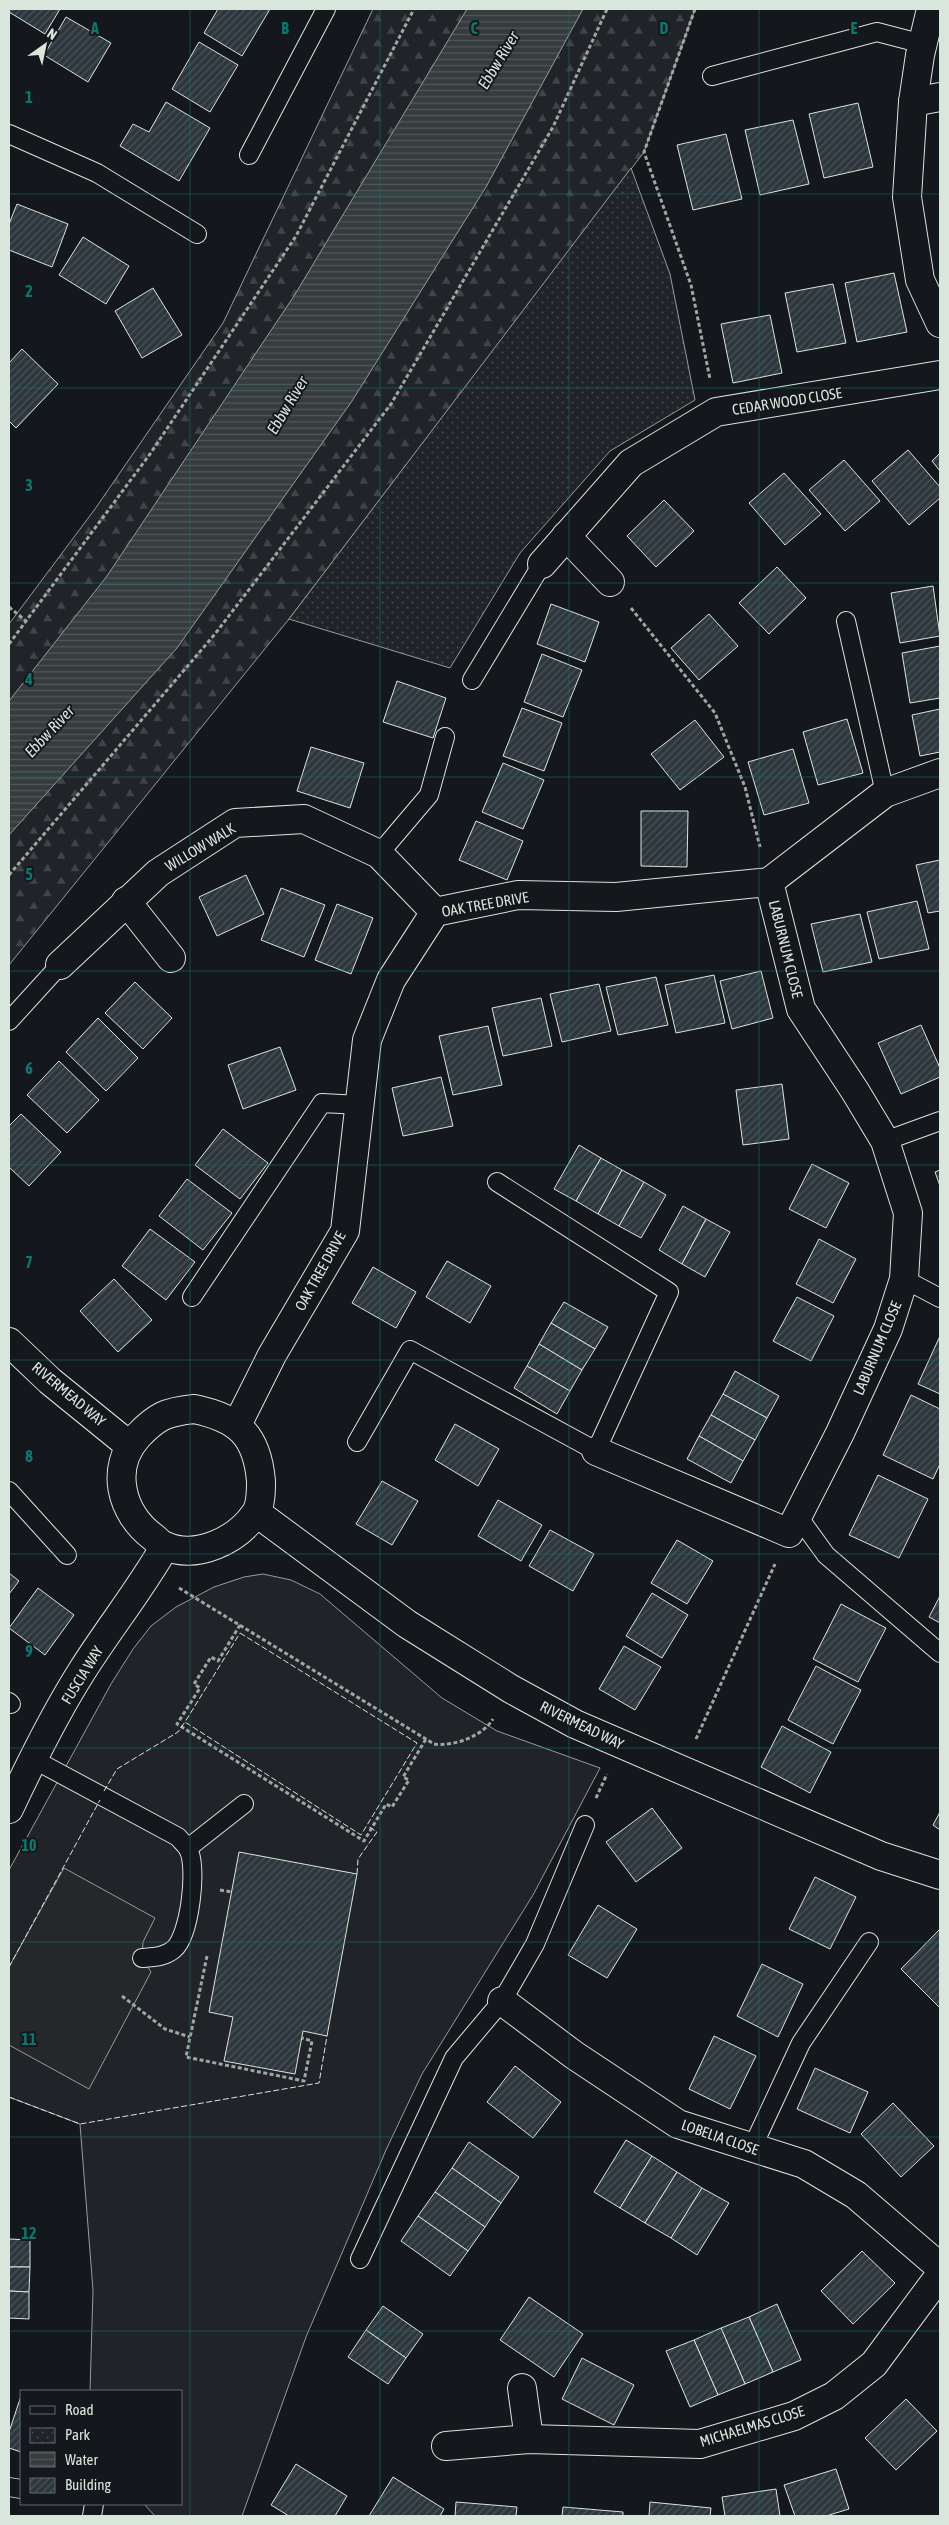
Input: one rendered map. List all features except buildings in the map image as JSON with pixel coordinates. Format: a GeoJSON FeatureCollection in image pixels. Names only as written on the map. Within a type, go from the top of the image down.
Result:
{"type":"FeatureCollection","features":[{"type":"Feature","properties":{"kind":"street"},"geometry":{"type":"LineString","coordinates":[[931,9],[913,102],[907,197],[920,280],[940,323]]}},
{"type":"Feature","properties":{"kind":"street"},"geometry":{"type":"LineString","coordinates":[[913,102],[940,96]]}},
{"type":"Feature","properties":{"kind":"street","name":"CEDAR WOOD CLOSE"},"geometry":{"type":"LineString","coordinates":[[542,564],[631,463],[716,412],[940,375]]}},
{"type":"Feature","properties":{"kind":"street"},"geometry":{"type":"LineString","coordinates":[[566,536],[610,582]]}},
{"type":"Feature","properties":{"kind":"street"},"geometry":{"type":"LineString","coordinates":[[768,882],[885,793],[940,774]]}},
{"type":"Feature","properties":{"kind":"street","name":"WILLOW WALK"},"geometry":{"type":"LineString","coordinates":[[60,965],[158,873],[235,823],[304,819],[379,854],[435,912]]}},
{"type":"Feature","properties":{"kind":"street","name":"OAK TREE DRIVE"},"geometry":{"type":"LineString","coordinates":[[237,1425],[272,1355],[345,1231],[367,1040],[391,980],[435,912],[518,896],[616,897],[768,882]]}},
{"type":"Feature","properties":{"kind":"street","name":"LABURNUM CLOSE"},"geometry":{"type":"LineString","coordinates":[[768,882],[801,1009],[885,1141],[908,1213],[904,1279],[888,1329],[840,1433],[793,1524]]}},
{"type":"Feature","properties":{"kind":"street"},"geometry":{"type":"LineString","coordinates":[[126,901],[171,958]]}},
{"type":"Feature","properties":{"kind":"street","name":"RIVERMEAD WAY"},"geometry":{"type":"LineString","coordinates":[[9,1342],[50,1381],[130,1446]]}},
{"type":"Feature","properties":{"kind":"street"},"geometry":{"type":"LineString","coordinates":[[194,1409],[218,1414],[237,1425],[252,1444],[259,1459],[262,1491],[257,1513],[245,1526],[222,1543],[198,1550],[165,1546],[141,1528],[127,1508],[122,1491],[122,1466],[130,1446],[154,1420],[177,1411],[194,1409]]}},
{"type":"Feature","properties":{"kind":"street"},"geometry":{"type":"LineString","coordinates":[[596,1452],[793,1524]]}},
{"type":"Feature","properties":{"kind":"street","name":"RIVERMEAD WAY"},"geometry":{"type":"LineString","coordinates":[[257,1513],[407,1624],[511,1689],[575,1724],[882,1856],[940,1874]]}},
{"type":"Feature","properties":{"kind":"street","name":"FUSCIA WAY"},"geometry":{"type":"LineString","coordinates":[[9,1809],[33,1759],[82,1671],[151,1571],[165,1546]]}},
{"type":"Feature","properties":{"kind":"street","name":"LOBELIA CLOSE"},"geometry":{"type":"LineString","coordinates":[[502,2001],[574,2055],[678,2124],[804,2164],[856,2195],[940,2267]]}},
{"type":"Feature","properties":{"kind":"street","name":"MICHAELMAS CLOSE"},"geometry":{"type":"LineString","coordinates":[[446,2446],[529,2439],[700,2444],[794,2416],[834,2396],[874,2364],[940,2275]]}},
{"type":"Feature","properties":{"kind":"street"},"geometry":{"type":"LineString","coordinates":[[522,2388],[529,2439]]}},
{"type":"Feature","properties":{"kind":"lane"},"geometry":{"type":"LineString","coordinates":[[249,155],[326,9]]}},
{"type":"Feature","properties":{"kind":"lane"},"geometry":{"type":"LineString","coordinates":[[712,76],[877,32],[923,44]]}},
{"type":"Feature","properties":{"kind":"lane"},"geometry":{"type":"LineString","coordinates":[[9,134],[97,173],[197,234]]}},
{"type":"Feature","properties":{"kind":"lane"},"geometry":{"type":"LineString","coordinates":[[472,680],[542,564]]}},
{"type":"Feature","properties":{"kind":"lane"},"geometry":{"type":"LineString","coordinates":[[846,621],[885,793]]}},
{"type":"Feature","properties":{"kind":"lane"},"geometry":{"type":"LineString","coordinates":[[379,854],[429,795],[445,736]]}},
{"type":"Feature","properties":{"kind":"lane"},"geometry":{"type":"LineString","coordinates":[[9,1021],[60,965]]}},
{"type":"Feature","properties":{"kind":"lane"},"geometry":{"type":"LineString","coordinates":[[192,1297],[322,1103],[360,1105]]}},
{"type":"Feature","properties":{"kind":"lane"},"geometry":{"type":"LineString","coordinates":[[885,1141],[940,1121]]}},
{"type":"Feature","properties":{"kind":"lane"},"geometry":{"type":"LineString","coordinates":[[357,1442],[410,1350],[596,1452],[669,1292],[497,1182]]}},
{"type":"Feature","properties":{"kind":"lane"},"geometry":{"type":"LineString","coordinates":[[904,1279],[940,1298]]}},
{"type":"Feature","properties":{"kind":"lane"},"geometry":{"type":"LineString","coordinates":[[9,1491],[67,1554]]}},
{"type":"Feature","properties":{"kind":"lane"},"geometry":{"type":"LineString","coordinates":[[793,1524],[826,1555],[940,1653]]}},
{"type":"Feature","properties":{"kind":"lane"},"geometry":{"type":"LineString","coordinates":[[33,1759],[178,1838],[188,1848],[192,1862],[192,1875],[185,1932],[176,1948],[164,1956],[142,1958]]}},
{"type":"Feature","properties":{"kind":"lane"},"geometry":{"type":"LineString","coordinates":[[188,1848],[244,1804]]}},
{"type":"Feature","properties":{"kind":"lane"},"geometry":{"type":"LineString","coordinates":[[360,2259],[454,2058],[502,2001],[535,1944],[585,1825]]}},
{"type":"Feature","properties":{"kind":"lane"},"geometry":{"type":"LineString","coordinates":[[752,2148],[801,2043],[869,1942]]}},
{"type":"Feature","properties":{"kind":"path"},"geometry":{"type":"LineString","coordinates":[[9,644],[150,454],[296,236],[414,9]]}},
{"type":"Feature","properties":{"kind":"path"},"geometry":{"type":"LineString","coordinates":[[9,874],[215,634],[391,404],[553,127],[607,9]]}},
{"type":"Feature","properties":{"kind":"path"},"geometry":{"type":"LineString","coordinates":[[695,9],[644,152],[691,285],[716,412]]}},
{"type":"Feature","properties":{"kind":"path"},"geometry":{"type":"LineString","coordinates":[[610,582],[715,713],[745,787],[768,882]]}},
{"type":"Feature","properties":{"kind":"path"},"geometry":{"type":"LineString","coordinates":[[9,607],[26,621]]}},
{"type":"Feature","properties":{"kind":"path"},"geometry":{"type":"LineString","coordinates":[[682,1771],[793,1524]]}},
{"type":"Feature","properties":{"kind":"path"},"geometry":{"type":"LineString","coordinates":[[151,1571],[434,1744],[447,1746],[489,1726],[511,1689]]}},
{"type":"Feature","properties":{"kind":"path"},"geometry":{"type":"LineString","coordinates":[[240,1625],[218,1661],[211,1657],[194,1684],[200,1688],[178,1724],[364,1841],[386,1804],[392,1807],[408,1780],[403,1777],[426,1739]]}},
{"type":"Feature","properties":{"kind":"path"},"geometry":{"type":"LineString","coordinates":[[585,1825],[620,1744]]}},
{"type":"Feature","properties":{"kind":"path"},"geometry":{"type":"LineString","coordinates":[[219,1899],[221,1890]]}},
{"type":"Feature","properties":{"kind":"path"},"geometry":{"type":"LineString","coordinates":[[207,1954],[186,2057],[304,2081],[312,2040],[302,2038]]}},
{"type":"Feature","properties":{"kind":"path"},"geometry":{"type":"LineString","coordinates":[[122,1996],[165,2028],[174,2033],[190,2037]]}},
{"type":"Feature","properties":{"kind":"green space"},"geometry":{"type":"Polygon","coordinates":[[[373,9],[695,9],[644,152],[289,619],[9,965],[9,624],[95,509],[223,323],[373,9]]]}},
{"type":"Feature","properties":{"kind":"green space"},"geometry":{"type":"Polygon","coordinates":[[[631,168],[670,274],[695,400],[610,451],[520,553],[450,668],[289,619],[631,168]]]}},
{"type":"Feature","properties":{"kind":"green space"},"geometry":{"type":"Polygon","coordinates":[[[263,1574],[291,1580],[320,1594],[442,1698],[497,1731],[600,1768],[533,1895],[422,2074],[386,2150],[306,2337],[242,2516],[155,2516],[145,2505],[182,2505],[182,2390],[90,2390],[93,2290],[80,2124],[9,2097],[9,1870],[111,1684],[133,1649],[151,1626],[176,1607],[214,1587],[244,1577],[263,1574]]]}},
{"type":"Feature","properties":{"kind":"shaded area"},"geometry":{"type":"Polygon","coordinates":[[[64,1868],[155,1918],[143,1942],[142,1958],[151,1972],[89,2089],[9,2045],[9,1967],[64,1868]]]}},
{"type":"Feature","properties":{"kind":"water","name":"Ebbw River"},"geometry":{"type":"Polygon","coordinates":[[[467,9],[583,9],[486,187],[352,401],[177,648],[9,835],[9,701],[107,576],[294,296],[467,9]]]}},
{"type":"Feature","properties":{"kind":"fence"},"geometry":{"type":"LineString","coordinates":[[240,1633],[417,1743],[361,1835],[185,1722],[240,1633]]}},
{"type":"Feature","properties":{"kind":"fence"},"geometry":{"type":"LineString","coordinates":[[104,1791],[117,1769],[178,1732],[185,1722]]}},
{"type":"Feature","properties":{"kind":"fence"},"geometry":{"type":"LineString","coordinates":[[9,1967],[100,1800]]}},
{"type":"Feature","properties":{"kind":"fence"},"geometry":{"type":"LineString","coordinates":[[357,1874],[358,1859],[377,1832],[369,1827]]}},
{"type":"Feature","properties":{"kind":"fence"},"geometry":{"type":"LineString","coordinates":[[9,2097],[80,2124],[319,2083],[327,2036]]}}]}
